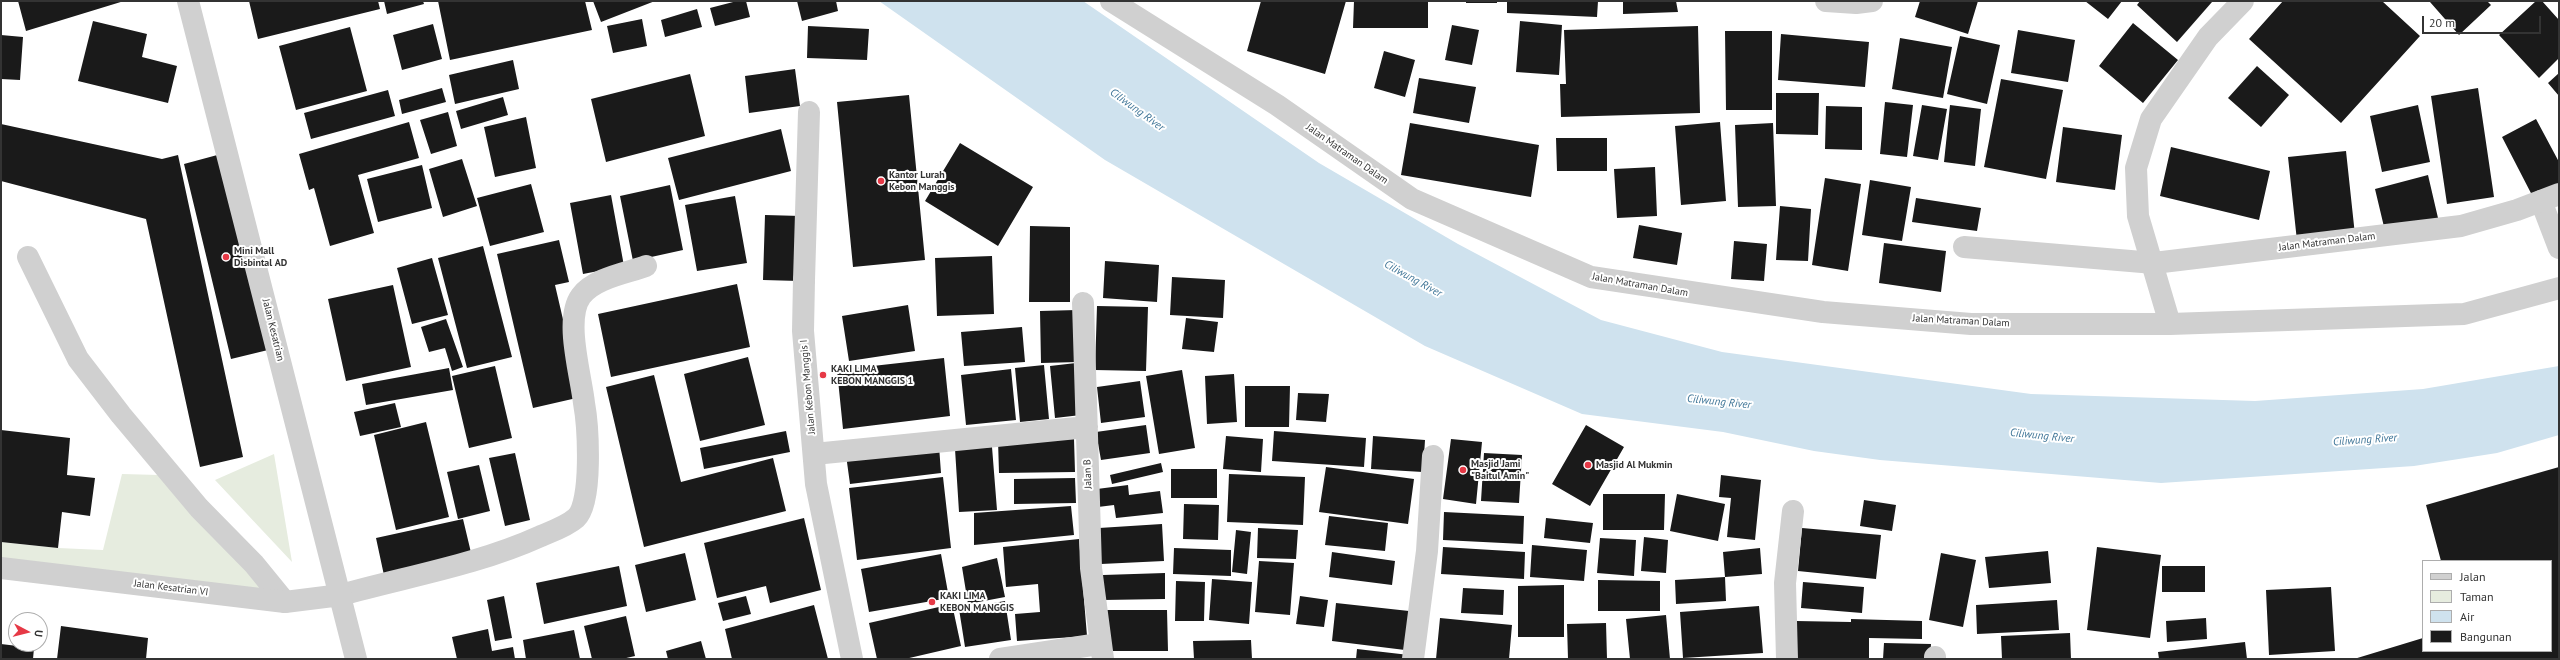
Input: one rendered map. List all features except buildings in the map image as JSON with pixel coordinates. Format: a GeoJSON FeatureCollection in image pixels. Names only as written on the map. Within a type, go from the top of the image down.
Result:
{"type":"FeatureCollection","features":[{"type":"Feature","properties":{"kind":"street","name":"Jalan Kesatrian"},"geometry":{"type":"LineString","coordinates":[[188,1],[341,595],[356,659]]}},
{"type":"Feature","properties":{"kind":"street","name":"Jalan Matraman Dalam"},"geometry":{"type":"LineString","coordinates":[[1111,1],[1277,104],[1412,199],[1591,277],[1823,312],[1971,324],[2170,324],[2464,314],[2559,288]]}},
{"type":"Feature","properties":{"kind":"street"},"geometry":{"type":"LineString","coordinates":[[1826,1],[1856,3],[1872,1]]}},
{"type":"Feature","properties":{"kind":"street"},"geometry":{"type":"LineString","coordinates":[[2170,324],[2154,263],[2138,216],[2136,168],[2151,119],[2208,37],[2242,1]]}},
{"type":"Feature","properties":{"kind":"street","name":"Jalan Kebon Manggis I"},"geometry":{"type":"LineString","coordinates":[[808,112],[803,330],[816,484],[852,659]]}},
{"type":"Feature","properties":{"kind":"street","name":"Jalan Matraman Dalam"},"geometry":{"type":"LineString","coordinates":[[1964,247],[2154,263],[2461,226],[2550,198]]}},
{"type":"Feature","properties":{"kind":"street"},"geometry":{"type":"LineString","coordinates":[[2550,198],[2559,248]]}},
{"type":"Feature","properties":{"kind":"street"},"geometry":{"type":"LineString","coordinates":[[28,257],[78,359],[121,416],[199,508],[254,564],[285,602]]}},
{"type":"Feature","properties":{"kind":"street","name":"Jalan Kesatrian VI"},"geometry":{"type":"LineString","coordinates":[[1,568],[285,602],[341,595],[462,566],[522,544],[577,517],[584,505],[588,483],[585,405],[574,337],[574,313],[581,296],[594,285],[646,266]]}},
{"type":"Feature","properties":{"kind":"street","name":"Jalan B"},"geometry":{"type":"LineString","coordinates":[[1000,659],[1101,651],[1091,568],[1083,303]]}},
{"type":"Feature","properties":{"kind":"street"},"geometry":{"type":"LineString","coordinates":[[814,454],[1087,427]]}},
{"type":"Feature","properties":{"kind":"street"},"geometry":{"type":"LineString","coordinates":[[1413,659],[1428,551],[1433,456]]}},
{"type":"Feature","properties":{"kind":"street"},"geometry":{"type":"LineString","coordinates":[[1787,659],[1785,583],[1793,510]]}},
{"type":"Feature","properties":{"kind":"green space"},"geometry":{"type":"Polygon","coordinates":[[[274,454],[292,562],[215,480],[274,454]]]}},
{"type":"Feature","properties":{"kind":"green space"},"geometry":{"type":"Polygon","coordinates":[[[122,474],[159,475],[264,589],[1,562],[1,542],[58,548],[103,550],[122,474]]]}},
{"type":"Feature","properties":{"kind":"water","name":"Ciliwung River"},"geometry":{"type":"Polygon","coordinates":[[[879,1],[1083,1],[1319,163],[1458,244],[1601,320],[1722,352],[2031,394],[2255,401],[2423,389],[2559,366],[2559,435],[2497,453],[2414,466],[2161,483],[1880,460],[1814,451],[1723,432],[1582,414],[1425,346],[1105,160],[879,1]]]}},
{"type":"Feature","properties":{"kind":"place","name":"Kantor Lurah Kebon Manggis"},"geometry":{"type":"Point","coordinates":[881,181]}},
{"type":"Feature","properties":{"kind":"place","name":"Mini Mall Disbintal AD"},"geometry":{"type":"Point","coordinates":[226,257]}},
{"type":"Feature","properties":{"kind":"place","name":"KAKI LIMA KEBON MANGGIS 1"},"geometry":{"type":"Point","coordinates":[823,375]}},
{"type":"Feature","properties":{"kind":"place","name":"Masjid Al Mukmin"},"geometry":{"type":"Point","coordinates":[1588,465]}},
{"type":"Feature","properties":{"kind":"place","name":"Masjid Jami \"Baitul Amin\""},"geometry":{"type":"Point","coordinates":[1463,470]}},
{"type":"Feature","properties":{"kind":"place","name":"KAKI LIMA KEBON MANGGIS"},"geometry":{"type":"Point","coordinates":[932,602]}}]}
